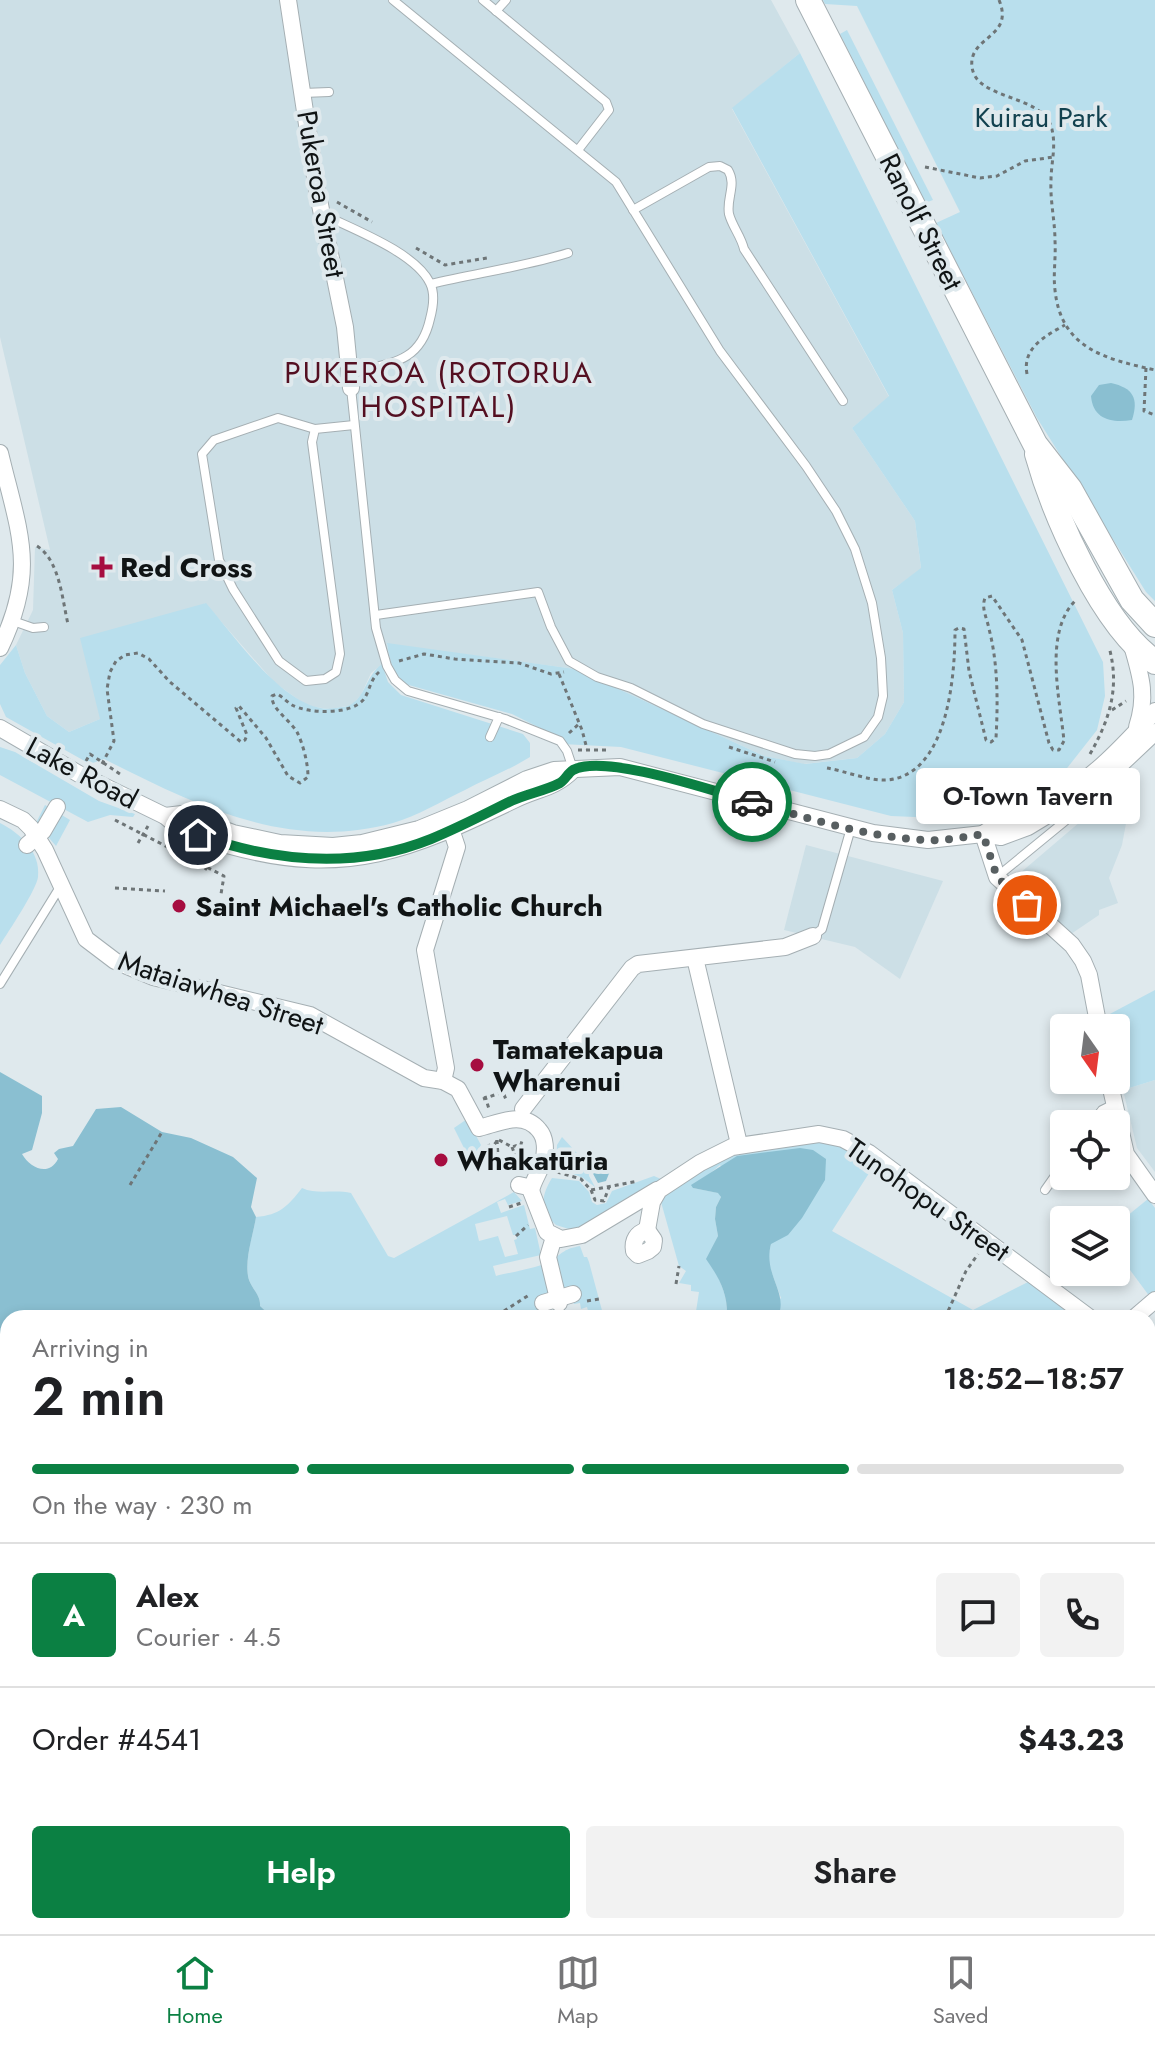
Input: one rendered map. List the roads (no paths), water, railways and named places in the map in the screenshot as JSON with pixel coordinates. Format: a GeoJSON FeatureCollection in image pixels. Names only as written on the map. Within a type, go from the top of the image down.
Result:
{"type":"FeatureCollection","features":[{"type":"Feature","properties":{"kind":"main road","name":"Ranolf Street"},"geometry":{"type":"LineString","coordinates":[[808,0],[1035,444],[1070,489],[1132,600],[1155,625]]}},
{"type":"Feature","properties":{"kind":"main road","name":"Ranolf Street"},"geometry":{"type":"LineString","coordinates":[[1035,444],[1048,493],[1106,608],[1119,641],[1155,662]]}},
{"type":"Feature","properties":{"kind":"street","name":"Pukeroa Street"},"geometry":{"type":"LineString","coordinates":[[288,0],[317,190],[345,327],[351,380]]}},
{"type":"Feature","properties":{"kind":"street"},"geometry":{"type":"LineString","coordinates":[[0,453],[22,545],[22,587],[13,621],[0,648]]}},
{"type":"Feature","properties":{"kind":"street"},"geometry":{"type":"LineString","coordinates":[[1119,641],[1144,695],[1136,732]]}},
{"type":"Feature","properties":{"kind":"street","name":"Lake Road"},"geometry":{"type":"LineString","coordinates":[[0,728],[79,774],[165,816],[176,826],[251,852],[294,858],[407,847],[449,824],[561,782],[573,770],[620,767],[851,828],[928,840],[983,834],[1001,837],[1058,811],[1155,711]]}},
{"type":"Feature","properties":{"kind":"street","name":"Lake Road"},"geometry":{"type":"LineString","coordinates":[[983,834],[996,824],[1081,789],[1119,766],[1155,732]]}},
{"type":"Feature","properties":{"kind":"street"},"geometry":{"type":"LineString","coordinates":[[32,841],[57,807]]}},
{"type":"Feature","properties":{"kind":"street"},"geometry":{"type":"LineString","coordinates":[[0,809],[27,824],[32,841]]}},
{"type":"Feature","properties":{"kind":"street"},"geometry":{"type":"LineString","coordinates":[[443,1081],[446,1068],[425,950],[457,847],[449,824]]}},
{"type":"Feature","properties":{"kind":"street"},"geometry":{"type":"LineString","coordinates":[[983,834],[997,877],[1072,945],[1089,975],[1096,1014]]}},
{"type":"Feature","properties":{"kind":"street","name":"Mataiawhea Street"},"geometry":{"type":"LineString","coordinates":[[32,841],[61,886],[86,939],[93,947],[124,966],[178,984],[310,1015],[424,1078],[443,1081],[458,1089],[479,1128],[519,1109]]}},
{"type":"Feature","properties":{"kind":"street"},"geometry":{"type":"LineString","coordinates":[[558,1300],[549,1267],[549,1249],[554,1237],[543,1225],[537,1176],[545,1151],[542,1133],[519,1109],[638,964],[785,947],[813,936]]}},
{"type":"Feature","properties":{"kind":"street"},"geometry":{"type":"LineString","coordinates":[[695,958],[739,1144]]}},
{"type":"Feature","properties":{"kind":"street"},"geometry":{"type":"LineString","coordinates":[[1112,1094],[1126,1154],[1155,1195]]}},
{"type":"Feature","properties":{"kind":"street","name":"Tunohopu Street"},"geometry":{"type":"LineString","coordinates":[[554,1237],[570,1239],[582,1235],[714,1155],[739,1144],[806,1135],[832,1135],[869,1153],[1079,1310]]}},
{"type":"Feature","properties":{"kind":"street"},"geometry":{"type":"LineString","coordinates":[[647,1230],[652,1202],[665,1185]]}},
{"type":"Feature","properties":{"kind":"lane"},"geometry":{"type":"LineString","coordinates":[[376,615],[538,592],[551,627],[569,661],[597,677],[631,688],[703,724],[795,754],[829,754],[864,737],[878,717],[883,696],[881,658],[872,603],[855,549],[836,511],[720,351],[616,182],[393,0]]}},
{"type":"Feature","properties":{"kind":"lane"},"geometry":{"type":"LineString","coordinates":[[483,0],[606,102],[609,110],[578,150]]}},
{"type":"Feature","properties":{"kind":"lane"},"geometry":{"type":"LineString","coordinates":[[496,11],[506,0]]}},
{"type":"Feature","properties":{"kind":"lane"},"geometry":{"type":"LineString","coordinates":[[303,93],[329,92]]}},
{"type":"Feature","properties":{"kind":"lane"},"geometry":{"type":"LineString","coordinates":[[633,210],[709,167],[720,166],[728,170],[733,185],[729,213],[742,237],[744,249],[843,401]]}},
{"type":"Feature","properties":{"kind":"lane"},"geometry":{"type":"LineString","coordinates":[[322,213],[392,249],[419,268],[431,284],[433,305],[428,328],[418,349],[403,360],[351,380],[376,628],[387,666],[395,680],[408,691],[499,717],[560,741],[573,770]]}},
{"type":"Feature","properties":{"kind":"lane"},"geometry":{"type":"LineString","coordinates":[[431,284],[498,268],[530,265],[568,253]]}},
{"type":"Feature","properties":{"kind":"lane"},"geometry":{"type":"LineString","coordinates":[[315,429],[312,442],[340,654],[336,672],[325,679],[306,681],[279,661],[233,589],[219,560],[202,454],[214,440],[278,418],[315,429],[354,425]]}},
{"type":"Feature","properties":{"kind":"lane"},"geometry":{"type":"LineString","coordinates":[[13,621],[33,628],[44,627]]}},
{"type":"Feature","properties":{"kind":"lane"},"geometry":{"type":"LineString","coordinates":[[490,737],[499,717]]}},
{"type":"Feature","properties":{"kind":"lane"},"geometry":{"type":"LineString","coordinates":[[997,877],[1086,804],[1088,798],[1081,789]]}},
{"type":"Feature","properties":{"kind":"lane"},"geometry":{"type":"LineString","coordinates":[[813,936],[822,929],[851,828]]}},
{"type":"Feature","properties":{"kind":"lane"},"geometry":{"type":"LineString","coordinates":[[0,984],[61,886]]}},
{"type":"Feature","properties":{"kind":"lane"},"geometry":{"type":"LineString","coordinates":[[1102,1110],[1114,1104]]}},
{"type":"Feature","properties":{"kind":"lane"},"geometry":{"type":"LineString","coordinates":[[1045,1190],[1050,1183]]}},
{"type":"Feature","properties":{"kind":"place","name":"Red Cross"},"geometry":{"type":"Point","coordinates":[102,567]}},
{"type":"Feature","properties":{"kind":"place","name":"O-Town Tavern"},"geometry":{"type":"Point","coordinates":[1027,905]}},
{"type":"Feature","properties":{"kind":"place","name":"Saint Michael's Catholic Church"},"geometry":{"type":"Point","coordinates":[179,906]}},
{"type":"Feature","properties":{"kind":"place","name":"Tamatekapua Wharenui"},"geometry":{"type":"Point","coordinates":[477,1065]}},
{"type":"Feature","properties":{"kind":"place","name":"Whakatūria"},"geometry":{"type":"Point","coordinates":[441,1160]}},
{"type":"Feature","properties":{"kind":"district","name":"PUKEROA (ROTORUA HOSPITAL)"},"geometry":{"type":"Point","coordinates":[439,389]}},
{"type":"Feature","properties":{"kind":"park label","name":"Kuirau Park"},"geometry":{"type":"Point","coordinates":[1041,117]}}]}
